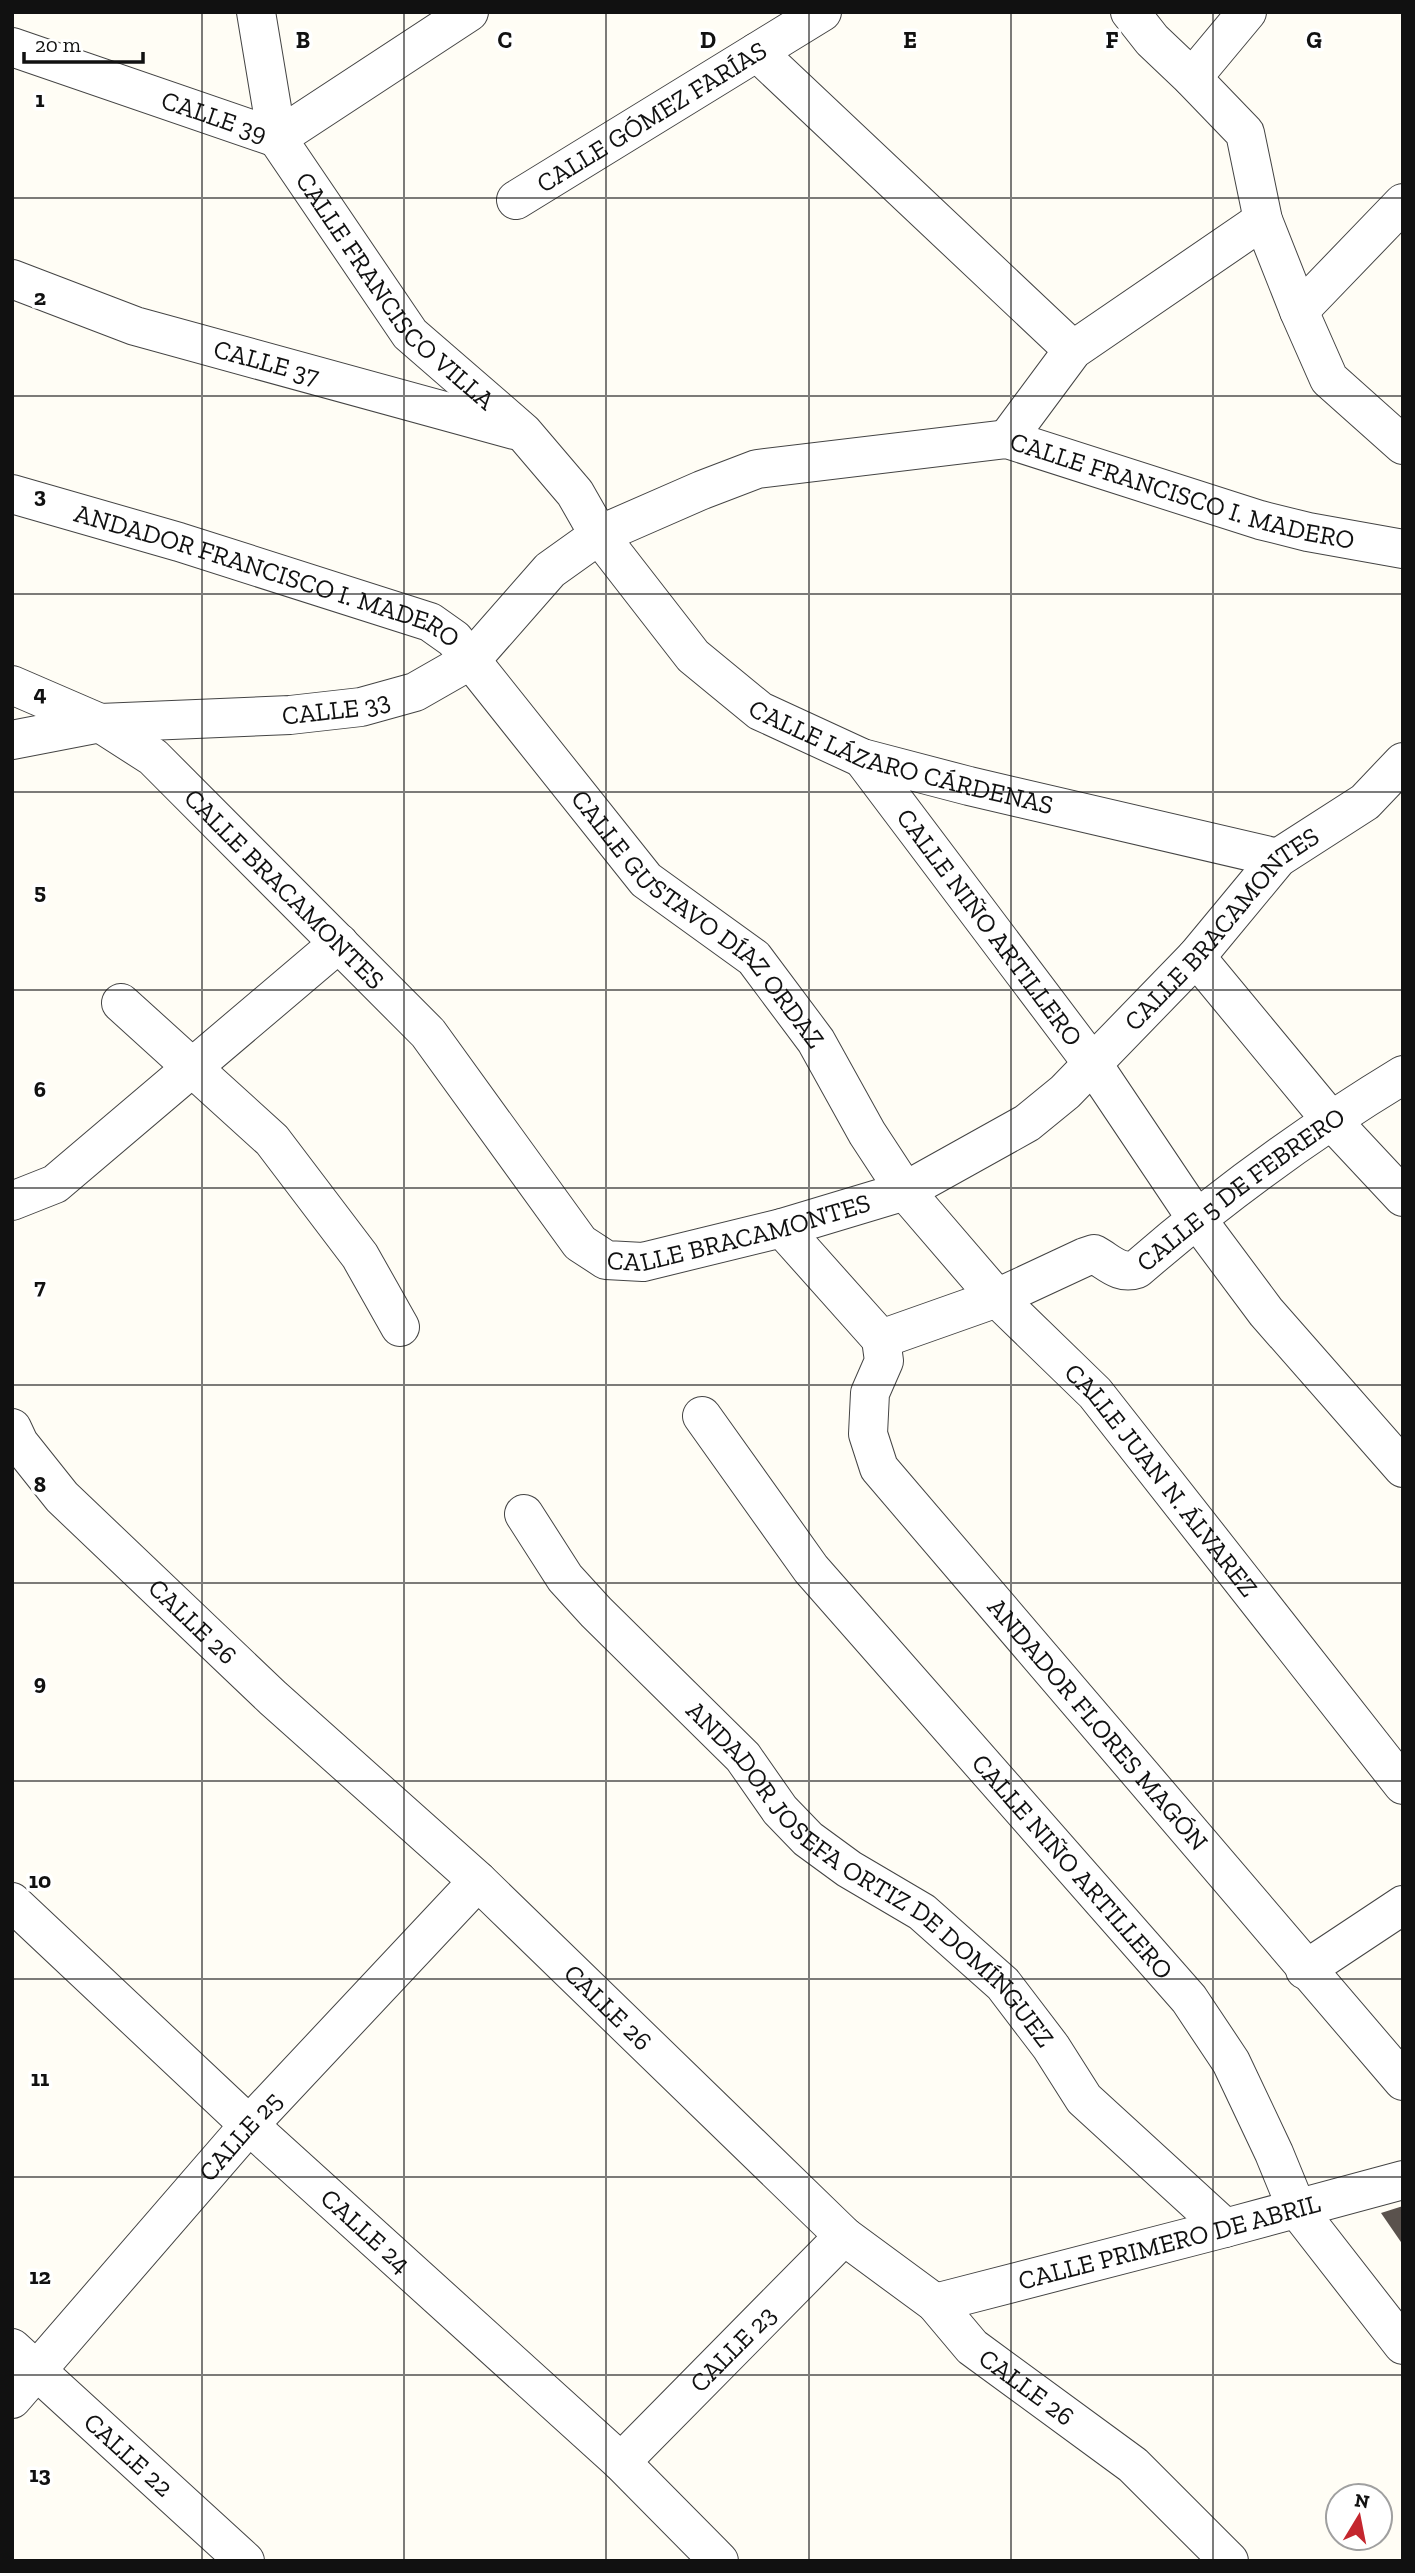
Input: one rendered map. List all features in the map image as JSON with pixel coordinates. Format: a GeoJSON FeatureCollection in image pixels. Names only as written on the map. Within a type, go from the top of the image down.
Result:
{"type":"FeatureCollection","features":[{"type":"Feature","properties":{"kind":"street","name":"CALLE 39"},"geometry":{"type":"LineString","coordinates":[[12,47],[277,138],[469,12]]}},
{"type":"Feature","properties":{"kind":"street","name":"CALLE GÓMEZ FARÍAS"},"geometry":{"type":"LineString","coordinates":[[516,200],[822,12]]}},
{"type":"Feature","properties":{"kind":"street"},"geometry":{"type":"LineString","coordinates":[[1130,12],[1152,40],[1245,133],[1263,219],[1329,379],[1403,445]]}},
{"type":"Feature","properties":{"kind":"street"},"geometry":{"type":"LineString","coordinates":[[1192,78],[1247,12]]}},
{"type":"Feature","properties":{"kind":"street","name":"CALLE FRANCISCO VILLA"},"geometry":{"type":"LineString","coordinates":[[257,13],[277,138],[410,334],[523,432],[575,494],[600,536]]}},
{"type":"Feature","properties":{"kind":"street"},"geometry":{"type":"LineString","coordinates":[[757,51],[1073,350]]}},
{"type":"Feature","properties":{"kind":"street"},"geometry":{"type":"LineString","coordinates":[[1299,311],[1403,203]]}},
{"type":"Feature","properties":{"kind":"street"},"geometry":{"type":"LineString","coordinates":[[1007,439],[1073,350],[1263,219]]}},
{"type":"Feature","properties":{"kind":"street","name":"CALLE 37"},"geometry":{"type":"LineString","coordinates":[[12,279],[135,326],[523,432]]}},
{"type":"Feature","properties":{"kind":"street","name":"CALLE FRANCISCO I. MADERO"},"geometry":{"type":"LineString","coordinates":[[600,536],[702,490],[757,469],[1007,439],[1260,520],[1308,533],[1403,549]]}},
{"type":"Feature","properties":{"kind":"street","name":"ANDADOR FRANCISCO I. MADERO"},"geometry":{"type":"LineString","coordinates":[[12,494],[180,542],[430,622],[454,639],[471,660]]}},
{"type":"Feature","properties":{"kind":"street","name":"CALLE 33"},"geometry":{"type":"LineString","coordinates":[[12,740],[100,723],[290,715],[360,707],[415,692],[471,660],[550,570],[600,536]]}},
{"type":"Feature","properties":{"kind":"street","name":"CALLE LÁZARO CÁRDENAS"},"geometry":{"type":"LineString","coordinates":[[600,536],[693,656],[761,711],[862,758],[969,786],[1278,858]]}},
{"type":"Feature","properties":{"kind":"street","name":"CALLE GUSTAVO DÍAZ ORDAZ"},"geometry":{"type":"LineString","coordinates":[[471,660],[646,880],[754,958],[816,1041],[867,1133],[905,1191]]}},
{"type":"Feature","properties":{"kind":"street","name":"CALLE BRACAMONTES"},"geometry":{"type":"LineString","coordinates":[[12,685],[100,723],[153,757],[428,1033],[580,1243],[606,1260],[643,1262],[782,1228],[905,1191],[1027,1123],[1065,1092],[1196,957],[1278,858],[1365,802],[1403,762]]}},
{"type":"Feature","properties":{"kind":"street","name":"CALLE NIÑO ARTILLERO"},"geometry":{"type":"LineString","coordinates":[[862,758],[1092,1063],[1196,1218],[1266,1312],[1403,1468]]}},
{"type":"Feature","properties":{"kind":"street"},"geometry":{"type":"LineString","coordinates":[[12,1201],[55,1184],[339,943]]}},
{"type":"Feature","properties":{"kind":"street"},"geometry":{"type":"LineString","coordinates":[[1196,957],[1330,1119],[1403,1197]]}},
{"type":"Feature","properties":{"kind":"street"},"geometry":{"type":"LineString","coordinates":[[121,1003],[272,1140],[360,1256],[400,1327]]}},
{"type":"Feature","properties":{"kind":"street","name":"CALLE 5 DE FEBRERO"},"geometry":{"type":"LineString","coordinates":[[881,1339],[997,1298],[1094,1254],[1119,1270],[1128,1272],[1137,1269],[1196,1218],[1330,1119],[1403,1075]]}},
{"type":"Feature","properties":{"kind":"street","name":"CALLE JUAN N. ÁLVAREZ"},"geometry":{"type":"LineString","coordinates":[[905,1191],[997,1298],[1095,1393],[1403,1786]]}},
{"type":"Feature","properties":{"kind":"street"},"geometry":{"type":"LineString","coordinates":[[782,1228],[881,1339]]}},
{"type":"Feature","properties":{"kind":"street","name":"ANDADOR FLORES MAGÓN"},"geometry":{"type":"LineString","coordinates":[[881,1339],[884,1361],[870,1393],[868,1434],[879,1468],[1305,1970],[1403,2081]]}},
{"type":"Feature","properties":{"kind":"street","name":"CALLE NIÑO ARTILLERO"},"geometry":{"type":"LineString","coordinates":[[702,1416],[811,1569],[1189,1999],[1231,2062],[1297,2209],[1403,2345]]}},
{"type":"Feature","properties":{"kind":"street","name":"CALLE 26"},"geometry":{"type":"LineString","coordinates":[[12,1428],[19,1443],[62,1497],[273,1698],[478,1881],[844,2236],[935,2303],[972,2347],[1133,2465],[1228,2561]]}},
{"type":"Feature","properties":{"kind":"street","name":"ANDADOR JOSEFA ORTIZ DE DOMÍNGUEZ"},"geometry":{"type":"LineString","coordinates":[[524,1514],[565,1578],[743,1757],[780,1810],[808,1839],[849,1868],[922,1912],[1003,1984],[1051,2048],[1084,2099],[1226,2228]]}},
{"type":"Feature","properties":{"kind":"street","name":"CALLE 25"},"geometry":{"type":"LineString","coordinates":[[12,2399],[25,2360],[478,1881]]}},
{"type":"Feature","properties":{"kind":"street","name":"CALLE 24"},"geometry":{"type":"LineString","coordinates":[[12,1902],[249,2125],[621,2462],[719,2561]]}},
{"type":"Feature","properties":{"kind":"street"},"geometry":{"type":"LineString","coordinates":[[1305,1970],[1403,1905]]}},
{"type":"Feature","properties":{"kind":"street","name":"CALLE PRIMERO DE ABRIL"},"geometry":{"type":"LineString","coordinates":[[935,2303],[1403,2180]]}},
{"type":"Feature","properties":{"kind":"street","name":"CALLE 23"},"geometry":{"type":"LineString","coordinates":[[621,2462],[844,2236]]}},
{"type":"Feature","properties":{"kind":"street","name":"CALLE 22"},"geometry":{"type":"LineString","coordinates":[[25,2360],[245,2561]]}},
{"type":"Feature","properties":{"kind":"building"},"geometry":{"type":"Polygon","coordinates":[[[1403,2206],[1403,2245],[1381,2213],[1403,2206]]]}}]}
